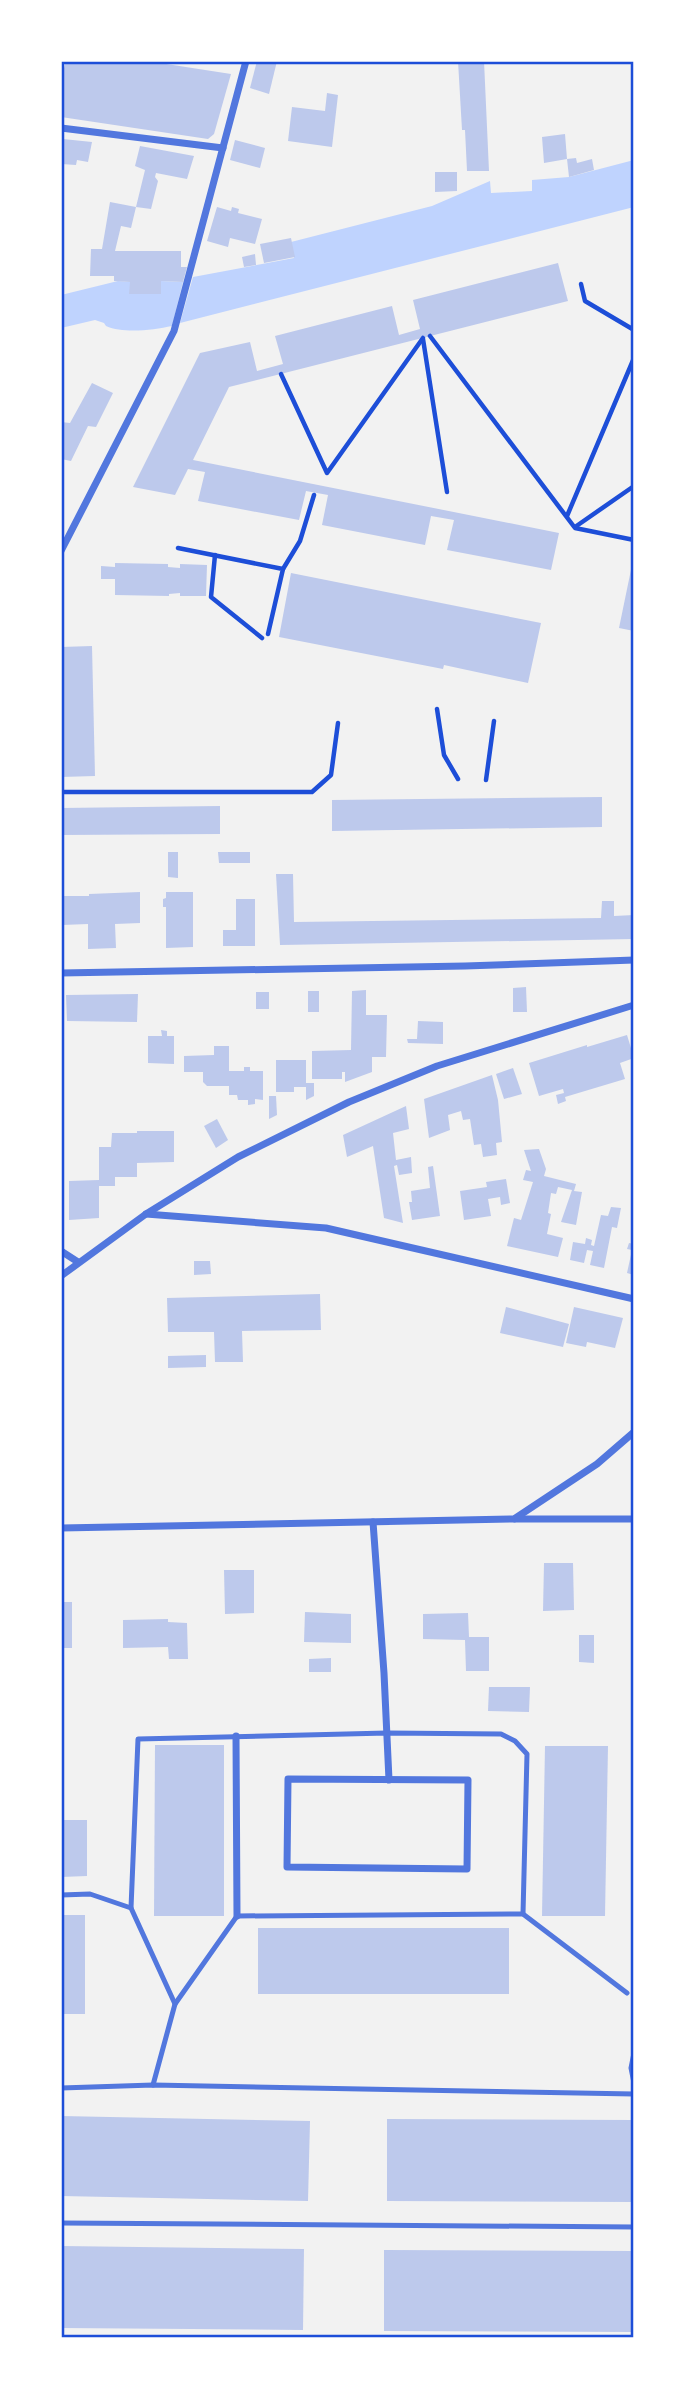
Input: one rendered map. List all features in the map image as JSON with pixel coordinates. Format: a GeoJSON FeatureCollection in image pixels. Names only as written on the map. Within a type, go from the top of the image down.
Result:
{"type":"FeatureCollection","features":[{"type":"Feature","properties":{"kind":"street"},"geometry":{"type":"LineString","coordinates":[[61,551],[174,331],[246,61]]}},
{"type":"Feature","properties":{"kind":"street"},"geometry":{"type":"LineString","coordinates":[[61,128],[223,148]]}},
{"type":"Feature","properties":{"kind":"street"},"geometry":{"type":"LineString","coordinates":[[61,973],[634,960]]}},
{"type":"Feature","properties":{"kind":"street"},"geometry":{"type":"LineString","coordinates":[[61,1276],[146,1214],[238,1157],[349,1102],[437,1066],[634,1005]]}},
{"type":"Feature","properties":{"kind":"street"},"geometry":{"type":"LineString","coordinates":[[146,1214],[326,1228],[634,1299]]}},
{"type":"Feature","properties":{"kind":"street"},"geometry":{"type":"LineString","coordinates":[[61,1251],[78,1262]]}},
{"type":"Feature","properties":{"kind":"street"},"geometry":{"type":"LineString","coordinates":[[514,1519],[597,1464],[634,1432]]}},
{"type":"Feature","properties":{"kind":"street"},"geometry":{"type":"LineString","coordinates":[[61,1528],[634,1519]]}},
{"type":"Feature","properties":{"kind":"street"},"geometry":{"type":"LineString","coordinates":[[373,1522],[389,1780]]}},
{"type":"Feature","properties":{"kind":"street"},"geometry":{"type":"LineString","coordinates":[[236,1736],[237,1916]]}},
{"type":"Feature","properties":{"kind":"street"},"geometry":{"type":"LineString","coordinates":[[288,1779],[389,1780],[468,1780],[467,1868],[287,1867],[288,1779]]}},
{"type":"Feature","properties":{"kind":"lane"},"geometry":{"type":"LineString","coordinates":[[175,2004],[131,1908],[138,1739],[387,1732],[501,1734],[515,1741],[527,1754],[523,1914]]}},
{"type":"Feature","properties":{"kind":"lane"},"geometry":{"type":"LineString","coordinates":[[61,1895],[90,1894],[131,1908]]}},
{"type":"Feature","properties":{"kind":"lane"},"geometry":{"type":"LineString","coordinates":[[153,2085],[175,2004],[237,1916],[523,1914],[627,1993]]}},
{"type":"Feature","properties":{"kind":"lane"},"geometry":{"type":"LineString","coordinates":[[634,2053],[631,2068],[634,2083]]}},
{"type":"Feature","properties":{"kind":"lane"},"geometry":{"type":"LineString","coordinates":[[61,2088],[153,2085],[634,2094]]}},
{"type":"Feature","properties":{"kind":"lane"},"geometry":{"type":"LineString","coordinates":[[61,2223],[634,2227]]}},
{"type":"Feature","properties":{"kind":"path"},"geometry":{"type":"LineString","coordinates":[[581,284],[585,301],[634,330]]}},
{"type":"Feature","properties":{"kind":"path"},"geometry":{"type":"LineString","coordinates":[[429,336],[575,528],[634,540]]}},
{"type":"Feature","properties":{"kind":"path"},"geometry":{"type":"LineString","coordinates":[[281,374],[327,473],[423,338],[447,492]]}},
{"type":"Feature","properties":{"kind":"path"},"geometry":{"type":"LineString","coordinates":[[567,517],[634,358]]}},
{"type":"Feature","properties":{"kind":"path"},"geometry":{"type":"LineString","coordinates":[[575,528],[634,486]]}},
{"type":"Feature","properties":{"kind":"path"},"geometry":{"type":"LineString","coordinates":[[268,635],[283,569],[300,541],[314,495]]}},
{"type":"Feature","properties":{"kind":"path"},"geometry":{"type":"LineString","coordinates":[[178,548],[283,569]]}},
{"type":"Feature","properties":{"kind":"path"},"geometry":{"type":"LineString","coordinates":[[215,555],[211,597],[262,638]]}},
{"type":"Feature","properties":{"kind":"path"},"geometry":{"type":"LineString","coordinates":[[437,709],[444,755],[458,779]]}},
{"type":"Feature","properties":{"kind":"path"},"geometry":{"type":"LineString","coordinates":[[485,780],[494,721]]}},
{"type":"Feature","properties":{"kind":"path"},"geometry":{"type":"LineString","coordinates":[[61,792],[313,792],[331,775],[338,723]]}},
{"type":"Feature","properties":{"kind":"water"},"geometry":{"type":"Polygon","coordinates":[[[634,160],[634,207],[180,323],[193,277],[294,258],[291,242],[432,206],[490,181],[491,193],[532,191],[532,180],[569,177],[634,160]]]}},
{"type":"Feature","properties":{"kind":"water"},"geometry":{"type":"Polygon","coordinates":[[[118,281],[130,282],[130,294],[161,294],[161,281],[183,282],[172,326],[130,331],[106,326],[95,320],[61,328],[61,295],[118,281]]]}},
{"type":"Feature","properties":{"kind":"building"},"geometry":{"type":"Polygon","coordinates":[[[66,61],[147,61],[231,74],[214,134],[208,139],[61,117],[61,79],[66,61]]]}},
{"type":"Feature","properties":{"kind":"building"},"geometry":{"type":"Polygon","coordinates":[[[257,61],[277,61],[269,94],[250,88],[257,61]]]}},
{"type":"Feature","properties":{"kind":"building"},"geometry":{"type":"Polygon","coordinates":[[[458,61],[484,61],[489,171],[467,171],[458,61]]]}},
{"type":"Feature","properties":{"kind":"building"},"geometry":{"type":"Polygon","coordinates":[[[327,93],[338,95],[332,147],[288,141],[292,107],[325,111],[327,93]]]}},
{"type":"Feature","properties":{"kind":"building"},"geometry":{"type":"Polygon","coordinates":[[[565,134],[567,159],[544,163],[542,137],[565,134]]]}},
{"type":"Feature","properties":{"kind":"building"},"geometry":{"type":"Polygon","coordinates":[[[63,139],[92,142],[88,162],[77,160],[76,165],[61,164],[63,139]]]}},
{"type":"Feature","properties":{"kind":"building"},"geometry":{"type":"Polygon","coordinates":[[[235,140],[265,148],[260,168],[230,160],[235,140]]]}},
{"type":"Feature","properties":{"kind":"building"},"geometry":{"type":"Polygon","coordinates":[[[140,146],[194,156],[187,179],[156,173],[158,181],[151,209],[136,207],[145,170],[135,166],[140,146]]]}},
{"type":"Feature","properties":{"kind":"building"},"geometry":{"type":"Polygon","coordinates":[[[576,158],[577,163],[592,159],[594,170],[569,177],[567,159],[576,158]]]}},
{"type":"Feature","properties":{"kind":"building"},"geometry":{"type":"Polygon","coordinates":[[[435,172],[457,172],[457,191],[435,192],[435,172]]]}},
{"type":"Feature","properties":{"kind":"building"},"geometry":{"type":"Polygon","coordinates":[[[110,202],[136,207],[131,228],[121,226],[115,251],[181,251],[181,267],[187,267],[183,282],[161,281],[161,294],[129,294],[130,282],[114,281],[114,276],[90,276],[91,249],[102,249],[110,202]]]}},
{"type":"Feature","properties":{"kind":"building"},"geometry":{"type":"Polygon","coordinates":[[[217,207],[231,211],[232,207],[239,209],[238,213],[262,219],[255,244],[230,238],[228,247],[207,241],[217,207]]]}},
{"type":"Feature","properties":{"kind":"building"},"geometry":{"type":"Polygon","coordinates":[[[291,238],[295,257],[264,263],[260,244],[291,238]]]}},
{"type":"Feature","properties":{"kind":"building"},"geometry":{"type":"Polygon","coordinates":[[[255,254],[256,265],[244,267],[242,257],[255,254]]]}},
{"type":"Feature","properties":{"kind":"building"},"geometry":{"type":"Polygon","coordinates":[[[558,263],[568,301],[229,387],[193,460],[559,533],[551,570],[447,550],[454,520],[431,516],[425,545],[322,525],[328,495],[306,491],[299,520],[198,501],[205,472],[188,469],[175,495],[133,487],[200,353],[250,342],[257,371],[283,364],[275,336],[392,306],[399,335],[420,329],[413,300],[558,263]]]}},
{"type":"Feature","properties":{"kind":"building"},"geometry":{"type":"Polygon","coordinates":[[[92,383],[113,393],[96,427],[88,426],[71,461],[61,459],[61,422],[70,423],[92,383]]]}},
{"type":"Feature","properties":{"kind":"building"},"geometry":{"type":"Polygon","coordinates":[[[634,560],[634,631],[619,628],[634,560]]]}},
{"type":"Feature","properties":{"kind":"building"},"geometry":{"type":"Polygon","coordinates":[[[115,563],[168,564],[168,567],[180,568],[180,564],[207,565],[206,596],[180,596],[180,593],[169,596],[115,595],[115,579],[101,579],[101,566],[115,567],[115,563]]]}},
{"type":"Feature","properties":{"kind":"building"},"geometry":{"type":"Polygon","coordinates":[[[291,573],[541,623],[528,683],[444,665],[443,669],[279,637],[291,573]]]}},
{"type":"Feature","properties":{"kind":"building"},"geometry":{"type":"Polygon","coordinates":[[[92,646],[95,776],[61,777],[61,647],[92,646]]]}},
{"type":"Feature","properties":{"kind":"building"},"geometry":{"type":"Polygon","coordinates":[[[602,797],[602,827],[332,831],[332,800],[602,797]]]}},
{"type":"Feature","properties":{"kind":"building"},"geometry":{"type":"Polygon","coordinates":[[[220,806],[220,834],[61,835],[61,808],[220,806]]]}},
{"type":"Feature","properties":{"kind":"building"},"geometry":{"type":"Polygon","coordinates":[[[168,852],[178,852],[178,878],[168,877],[168,852]]]}},
{"type":"Feature","properties":{"kind":"building"},"geometry":{"type":"Polygon","coordinates":[[[218,852],[250,852],[250,863],[219,863],[218,852]]]}},
{"type":"Feature","properties":{"kind":"building"},"geometry":{"type":"Polygon","coordinates":[[[276,874],[293,874],[294,922],[601,918],[602,901],[614,901],[614,916],[634,915],[634,939],[280,945],[276,874]]]}},
{"type":"Feature","properties":{"kind":"building"},"geometry":{"type":"Polygon","coordinates":[[[140,892],[140,923],[115,924],[116,948],[88,949],[88,924],[62,925],[62,896],[140,892]]]}},
{"type":"Feature","properties":{"kind":"building"},"geometry":{"type":"Polygon","coordinates":[[[166,892],[193,892],[193,947],[166,948],[166,907],[163,907],[163,899],[166,898],[166,892]]]}},
{"type":"Feature","properties":{"kind":"building"},"geometry":{"type":"Polygon","coordinates":[[[236,899],[255,899],[255,946],[223,946],[223,930],[236,930],[236,899]]]}},
{"type":"Feature","properties":{"kind":"building"},"geometry":{"type":"Polygon","coordinates":[[[526,987],[527,1012],[513,1012],[513,988],[526,987]]]}},
{"type":"Feature","properties":{"kind":"building"},"geometry":{"type":"Polygon","coordinates":[[[366,990],[366,1015],[387,1015],[386,1057],[372,1057],[372,1072],[345,1082],[345,1072],[342,1072],[342,1079],[312,1079],[312,1051],[351,1050],[352,991],[366,990]]]}},
{"type":"Feature","properties":{"kind":"building"},"geometry":{"type":"Polygon","coordinates":[[[308,991],[319,991],[319,1012],[308,1012],[308,991]]]}},
{"type":"Feature","properties":{"kind":"building"},"geometry":{"type":"Polygon","coordinates":[[[256,992],[269,992],[269,1009],[256,1009],[256,992]]]}},
{"type":"Feature","properties":{"kind":"building"},"geometry":{"type":"Polygon","coordinates":[[[138,994],[137,1022],[67,1021],[66,995],[138,994]]]}},
{"type":"Feature","properties":{"kind":"building"},"geometry":{"type":"Polygon","coordinates":[[[418,1021],[443,1022],[443,1044],[408,1043],[407,1039],[417,1039],[418,1021]]]}},
{"type":"Feature","properties":{"kind":"building"},"geometry":{"type":"Polygon","coordinates":[[[161,1030],[167,1031],[167,1036],[174,1036],[174,1064],[148,1063],[148,1036],[162,1036],[161,1030]]]}},
{"type":"Feature","properties":{"kind":"building"},"geometry":{"type":"Polygon","coordinates":[[[627,1035],[634,1058],[620,1063],[625,1079],[565,1097],[566,1101],[558,1104],[556,1095],[564,1093],[563,1089],[539,1096],[529,1063],[627,1035]]]}},
{"type":"Feature","properties":{"kind":"building"},"geometry":{"type":"Polygon","coordinates":[[[214,1046],[229,1046],[229,1071],[244,1071],[244,1067],[250,1067],[250,1071],[263,1071],[263,1100],[255,1099],[255,1104],[248,1105],[248,1100],[238,1100],[237,1095],[229,1095],[229,1086],[207,1086],[203,1082],[203,1072],[184,1072],[184,1056],[214,1055],[214,1046]]]}},
{"type":"Feature","properties":{"kind":"building"},"geometry":{"type":"Polygon","coordinates":[[[276,1060],[306,1060],[306,1083],[314,1083],[314,1096],[306,1100],[306,1087],[294,1087],[294,1092],[276,1092],[276,1060]]]}},
{"type":"Feature","properties":{"kind":"building"},"geometry":{"type":"Polygon","coordinates":[[[513,1068],[522,1094],[504,1099],[496,1074],[513,1068]]]}},
{"type":"Feature","properties":{"kind":"building"},"geometry":{"type":"Polygon","coordinates":[[[492,1075],[498,1100],[502,1142],[496,1143],[497,1155],[483,1157],[481,1144],[474,1145],[470,1119],[463,1120],[461,1111],[448,1115],[450,1130],[429,1138],[424,1099],[492,1075]]]}},
{"type":"Feature","properties":{"kind":"building"},"geometry":{"type":"Polygon","coordinates":[[[269,1096],[276,1096],[277,1115],[269,1119],[269,1096]]]}},
{"type":"Feature","properties":{"kind":"building"},"geometry":{"type":"Polygon","coordinates":[[[406,1106],[409,1129],[393,1133],[396,1160],[411,1157],[412,1173],[399,1175],[397,1165],[394,1166],[403,1223],[384,1218],[373,1146],[347,1157],[343,1135],[406,1106]]]}},
{"type":"Feature","properties":{"kind":"building"},"geometry":{"type":"Polygon","coordinates":[[[217,1119],[228,1140],[216,1148],[204,1126],[217,1119]]]}},
{"type":"Feature","properties":{"kind":"building"},"geometry":{"type":"Polygon","coordinates":[[[174,1131],[174,1162],[137,1163],[137,1177],[115,1177],[115,1186],[99,1186],[99,1218],[69,1220],[69,1181],[99,1180],[99,1147],[111,1147],[112,1133],[174,1131]]]}},
{"type":"Feature","properties":{"kind":"building"},"geometry":{"type":"Polygon","coordinates":[[[539,1149],[546,1169],[544,1176],[576,1184],[574,1191],[582,1192],[576,1225],[561,1222],[572,1190],[558,1187],[556,1194],[551,1193],[547,1234],[563,1238],[558,1257],[507,1246],[514,1218],[521,1220],[533,1182],[523,1180],[526,1170],[531,1171],[524,1150],[539,1149]]]}},
{"type":"Feature","properties":{"kind":"building"},"geometry":{"type":"Polygon","coordinates":[[[433,1166],[440,1216],[412,1220],[409,1202],[412,1202],[411,1191],[430,1188],[428,1167],[433,1166]]]}},
{"type":"Feature","properties":{"kind":"building"},"geometry":{"type":"Polygon","coordinates":[[[506,1179],[510,1203],[501,1205],[500,1197],[488,1199],[491,1216],[464,1220],[460,1191],[487,1187],[486,1182],[506,1179]]]}},
{"type":"Feature","properties":{"kind":"building"},"geometry":{"type":"Polygon","coordinates":[[[611,1207],[621,1208],[617,1228],[612,1227],[604,1268],[590,1265],[593,1251],[587,1250],[584,1263],[570,1260],[573,1242],[585,1244],[586,1238],[592,1240],[591,1245],[594,1246],[601,1215],[608,1216],[611,1207]]]}},
{"type":"Feature","properties":{"kind":"building"},"geometry":{"type":"Polygon","coordinates":[[[629,1243],[634,1244],[634,1275],[627,1273],[632,1250],[627,1249],[629,1243]]]}},
{"type":"Feature","properties":{"kind":"building"},"geometry":{"type":"Polygon","coordinates":[[[194,1261],[210,1261],[211,1274],[194,1275],[194,1261]]]}},
{"type":"Feature","properties":{"kind":"building"},"geometry":{"type":"Polygon","coordinates":[[[320,1294],[321,1330],[242,1331],[243,1362],[215,1362],[214,1332],[168,1332],[167,1298],[320,1294]]]}},
{"type":"Feature","properties":{"kind":"building"},"geometry":{"type":"Polygon","coordinates":[[[506,1307],[569,1324],[563,1347],[500,1333],[506,1307]]]}},
{"type":"Feature","properties":{"kind":"building"},"geometry":{"type":"Polygon","coordinates":[[[574,1307],[623,1318],[615,1348],[587,1342],[586,1347],[566,1343],[574,1307]]]}},
{"type":"Feature","properties":{"kind":"building"},"geometry":{"type":"Polygon","coordinates":[[[206,1355],[206,1367],[168,1368],[168,1356],[206,1355]]]}},
{"type":"Feature","properties":{"kind":"building"},"geometry":{"type":"Polygon","coordinates":[[[544,1563],[573,1563],[574,1610],[543,1611],[544,1563]]]}},
{"type":"Feature","properties":{"kind":"building"},"geometry":{"type":"Polygon","coordinates":[[[224,1570],[254,1570],[254,1613],[225,1614],[224,1570]]]}},
{"type":"Feature","properties":{"kind":"building"},"geometry":{"type":"Polygon","coordinates":[[[61,1602],[72,1602],[72,1648],[61,1648],[61,1602]]]}},
{"type":"Feature","properties":{"kind":"building"},"geometry":{"type":"Polygon","coordinates":[[[305,1612],[351,1614],[351,1643],[304,1642],[305,1612]]]}},
{"type":"Feature","properties":{"kind":"building"},"geometry":{"type":"Polygon","coordinates":[[[468,1613],[469,1637],[489,1637],[489,1671],[466,1671],[465,1640],[423,1639],[423,1614],[468,1613]]]}},
{"type":"Feature","properties":{"kind":"building"},"geometry":{"type":"Polygon","coordinates":[[[168,1619],[168,1622],[187,1623],[188,1659],[169,1659],[168,1647],[123,1648],[123,1620],[168,1619]]]}},
{"type":"Feature","properties":{"kind":"building"},"geometry":{"type":"Polygon","coordinates":[[[579,1635],[594,1635],[594,1663],[579,1662],[579,1635]]]}},
{"type":"Feature","properties":{"kind":"building"},"geometry":{"type":"Polygon","coordinates":[[[331,1658],[331,1672],[309,1672],[309,1659],[331,1658]]]}},
{"type":"Feature","properties":{"kind":"building"},"geometry":{"type":"Polygon","coordinates":[[[489,1687],[530,1687],[529,1712],[488,1711],[489,1687]]]}},
{"type":"Feature","properties":{"kind":"building"},"geometry":{"type":"Polygon","coordinates":[[[155,1745],[224,1745],[224,1916],[154,1916],[155,1745]]]}},
{"type":"Feature","properties":{"kind":"building"},"geometry":{"type":"Polygon","coordinates":[[[545,1746],[608,1746],[605,1916],[542,1916],[545,1746]]]}},
{"type":"Feature","properties":{"kind":"building"},"geometry":{"type":"Polygon","coordinates":[[[61,1820],[87,1820],[87,1876],[61,1877],[61,1820]]]}},
{"type":"Feature","properties":{"kind":"building"},"geometry":{"type":"Polygon","coordinates":[[[61,1915],[85,1915],[85,2014],[61,2014],[61,1915]]]}},
{"type":"Feature","properties":{"kind":"building"},"geometry":{"type":"Polygon","coordinates":[[[258,1928],[509,1928],[509,1994],[258,1994],[258,1928]]]}},
{"type":"Feature","properties":{"kind":"building"},"geometry":{"type":"Polygon","coordinates":[[[61,2116],[310,2121],[308,2201],[61,2196],[61,2116]]]}},
{"type":"Feature","properties":{"kind":"building"},"geometry":{"type":"Polygon","coordinates":[[[387,2119],[634,2120],[634,2202],[387,2201],[387,2119]]]}},
{"type":"Feature","properties":{"kind":"building"},"geometry":{"type":"Polygon","coordinates":[[[61,2246],[304,2249],[303,2330],[61,2328],[61,2246]]]}},
{"type":"Feature","properties":{"kind":"building"},"geometry":{"type":"Polygon","coordinates":[[[384,2250],[634,2251],[634,2332],[384,2331],[384,2250]]]}}]}
